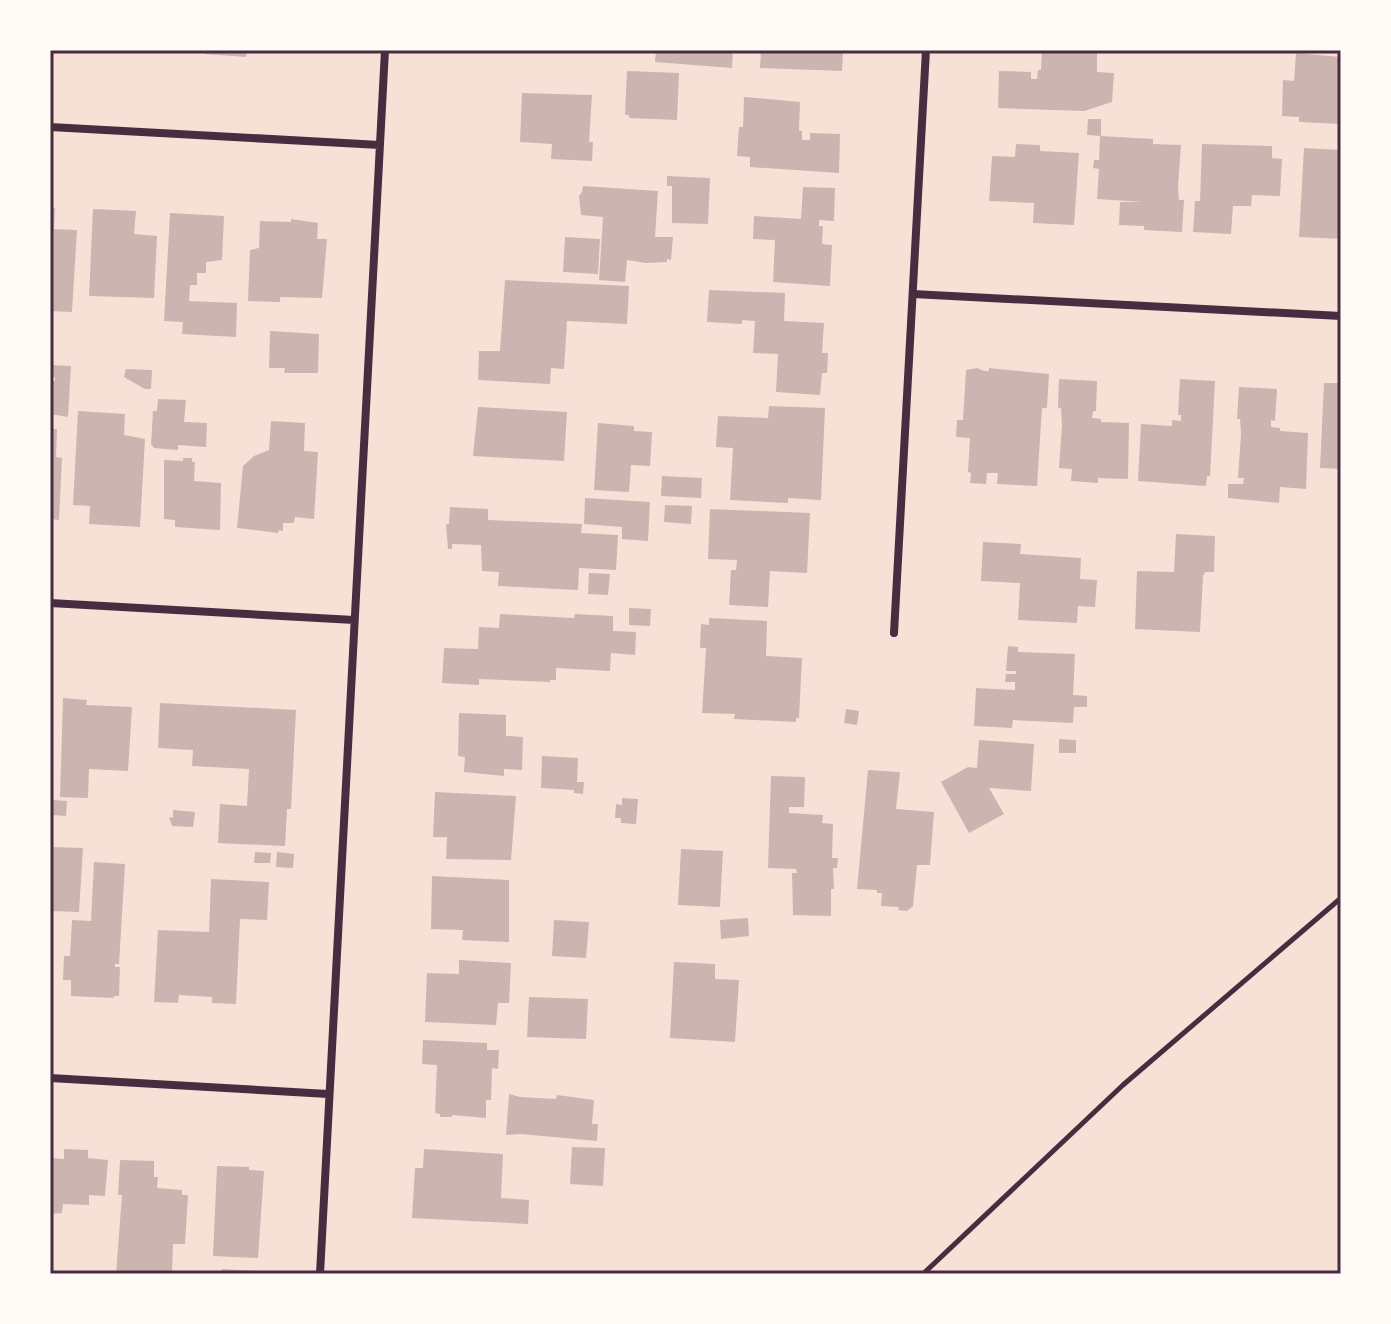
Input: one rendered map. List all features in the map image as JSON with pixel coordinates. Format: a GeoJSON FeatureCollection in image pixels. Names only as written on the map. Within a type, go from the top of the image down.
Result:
{"type":"FeatureCollection","features":[{"type":"Feature","properties":{"kind":"street"},"geometry":{"type":"LineString","coordinates":[[320,1274],[385,50]]}},
{"type":"Feature","properties":{"kind":"street"},"geometry":{"type":"LineString","coordinates":[[894,633],[926,50]]}},
{"type":"Feature","properties":{"kind":"street"},"geometry":{"type":"LineString","coordinates":[[50,127],[380,145]]}},
{"type":"Feature","properties":{"kind":"street"},"geometry":{"type":"LineString","coordinates":[[913,294],[1341,316]]}},
{"type":"Feature","properties":{"kind":"street"},"geometry":{"type":"LineString","coordinates":[[50,603],[354,620]]}},
{"type":"Feature","properties":{"kind":"street"},"geometry":{"type":"LineString","coordinates":[[50,1078],[328,1094]]}},
{"type":"Feature","properties":{"kind":"path"},"geometry":{"type":"LineString","coordinates":[[923,1274],[1123,1085],[1341,898]]}},
{"type":"Feature","properties":{"kind":"building"},"geometry":{"type":"Polygon","coordinates":[[[205,50],[247,50],[246,57],[205,54],[205,50]]]}},
{"type":"Feature","properties":{"kind":"building"},"geometry":{"type":"Polygon","coordinates":[[[656,50],[733,50],[732,68],[655,62],[656,50]]]}},
{"type":"Feature","properties":{"kind":"building"},"geometry":{"type":"Polygon","coordinates":[[[761,50],[843,50],[842,71],[760,68],[761,50]]]}},
{"type":"Feature","properties":{"kind":"building"},"geometry":{"type":"Polygon","coordinates":[[[1042,50],[1097,50],[1097,72],[1114,73],[1112,102],[1084,111],[998,108],[999,71],[1031,72],[1031,79],[1037,79],[1038,70],[1041,70],[1042,50]]]}},
{"type":"Feature","properties":{"kind":"building"},"geometry":{"type":"Polygon","coordinates":[[[1296,53],[1341,57],[1341,124],[1299,122],[1299,117],[1282,116],[1283,80],[1294,81],[1296,53]]]}},
{"type":"Feature","properties":{"kind":"building"},"geometry":{"type":"Polygon","coordinates":[[[627,71],[679,73],[677,120],[629,118],[625,115],[627,71]]]}},
{"type":"Feature","properties":{"kind":"building"},"geometry":{"type":"Polygon","coordinates":[[[522,93],[592,95],[589,142],[593,142],[592,161],[551,159],[552,144],[520,142],[522,93]]]}},
{"type":"Feature","properties":{"kind":"building"},"geometry":{"type":"Polygon","coordinates":[[[744,97],[800,102],[799,131],[802,131],[802,140],[810,140],[810,133],[840,134],[839,173],[750,167],[750,157],[737,156],[739,127],[743,127],[744,97]]]}},
{"type":"Feature","properties":{"kind":"building"},"geometry":{"type":"Polygon","coordinates":[[[1088,119],[1101,119],[1101,136],[1087,135],[1088,119]]]}},
{"type":"Feature","properties":{"kind":"building"},"geometry":{"type":"Polygon","coordinates":[[[1100,136],[1153,139],[1153,144],[1181,145],[1178,186],[1179,200],[1184,200],[1182,232],[1119,225],[1120,202],[1143,202],[1097,199],[1099,169],[1093,168],[1094,160],[1099,160],[1100,136]]]}},
{"type":"Feature","properties":{"kind":"building"},"geometry":{"type":"Polygon","coordinates":[[[1016,144],[1040,145],[1040,151],[1079,153],[1074,225],[1033,223],[1034,203],[989,201],[992,156],[1015,157],[1016,144]]]}},
{"type":"Feature","properties":{"kind":"building"},"geometry":{"type":"Polygon","coordinates":[[[1202,144],[1272,146],[1272,158],[1282,159],[1280,196],[1252,195],[1251,206],[1233,206],[1231,234],[1193,232],[1195,201],[1200,201],[1202,144]]]}},
{"type":"Feature","properties":{"kind":"building"},"geometry":{"type":"Polygon","coordinates":[[[1304,148],[1341,150],[1341,239],[1299,237],[1304,148]]]}},
{"type":"Feature","properties":{"kind":"building"},"geometry":{"type":"Polygon","coordinates":[[[667,176],[710,178],[708,224],[672,223],[672,186],[667,186],[667,176]]]}},
{"type":"Feature","properties":{"kind":"building"},"geometry":{"type":"Polygon","coordinates":[[[583,186],[658,191],[655,237],[673,237],[671,260],[646,263],[627,260],[625,282],[599,280],[603,217],[581,215],[579,196],[583,186]]]}},
{"type":"Feature","properties":{"kind":"building"},"geometry":{"type":"Polygon","coordinates":[[[803,187],[835,188],[834,221],[819,220],[819,226],[823,226],[822,244],[832,245],[830,286],[773,282],[775,240],[753,239],[754,216],[801,219],[803,187]]]}},
{"type":"Feature","properties":{"kind":"building"},"geometry":{"type":"Polygon","coordinates":[[[50,207],[55,208],[54,229],[77,230],[72,312],[50,311],[50,207]]]}},
{"type":"Feature","properties":{"kind":"building"},"geometry":{"type":"Polygon","coordinates":[[[93,209],[136,211],[134,234],[157,236],[154,298],[89,296],[93,209]]]}},
{"type":"Feature","properties":{"kind":"building"},"geometry":{"type":"Polygon","coordinates":[[[170,213],[224,216],[222,260],[206,262],[206,273],[197,273],[197,285],[190,285],[189,301],[237,303],[236,337],[182,334],[183,322],[164,321],[170,213]]]}},
{"type":"Feature","properties":{"kind":"building"},"geometry":{"type":"Polygon","coordinates":[[[291,219],[318,223],[317,239],[327,239],[322,298],[280,297],[280,302],[248,301],[250,250],[259,248],[260,221],[291,222],[291,219]]]}},
{"type":"Feature","properties":{"kind":"building"},"geometry":{"type":"Polygon","coordinates":[[[565,237],[600,239],[598,274],[563,272],[565,237]]]}},
{"type":"Feature","properties":{"kind":"building"},"geometry":{"type":"Polygon","coordinates":[[[505,280],[629,286],[627,324],[567,321],[564,369],[551,368],[550,384],[478,380],[479,351],[500,351],[505,280]]]}},
{"type":"Feature","properties":{"kind":"building"},"geometry":{"type":"Polygon","coordinates":[[[709,290],[785,293],[784,321],[824,323],[822,353],[828,353],[827,373],[822,373],[820,395],[776,392],[778,354],[753,353],[755,321],[742,320],[742,324],[707,322],[709,290]]]}},
{"type":"Feature","properties":{"kind":"building"},"geometry":{"type":"Polygon","coordinates":[[[270,331],[319,334],[318,373],[284,373],[285,368],[269,368],[270,331]]]}},
{"type":"Feature","properties":{"kind":"building"},"geometry":{"type":"Polygon","coordinates":[[[50,365],[71,366],[68,417],[50,414],[50,381],[55,381],[55,377],[50,377],[50,365]]]}},
{"type":"Feature","properties":{"kind":"building"},"geometry":{"type":"Polygon","coordinates":[[[977,368],[984,371],[989,371],[989,368],[1049,374],[1047,408],[1042,408],[1037,486],[997,484],[998,473],[987,473],[986,484],[970,483],[970,438],[956,437],[957,420],[963,420],[966,370],[977,368]]]}},
{"type":"Feature","properties":{"kind":"building"},"geometry":{"type":"Polygon","coordinates":[[[126,369],[152,370],[151,389],[145,389],[124,377],[126,369]]]}},
{"type":"Feature","properties":{"kind":"building"},"geometry":{"type":"Polygon","coordinates":[[[1059,379],[1097,381],[1096,411],[1093,411],[1092,418],[1101,419],[1101,422],[1129,423],[1128,479],[1098,478],[1098,483],[1071,481],[1072,469],[1059,468],[1062,425],[1061,408],[1058,408],[1059,379]]]}},
{"type":"Feature","properties":{"kind":"building"},"geometry":{"type":"Polygon","coordinates":[[[1180,379],[1215,381],[1210,476],[1207,476],[1206,486],[1138,481],[1141,424],[1172,426],[1172,420],[1181,421],[1181,415],[1178,415],[1180,379]]]}},
{"type":"Feature","properties":{"kind":"building"},"geometry":{"type":"Polygon","coordinates":[[[1324,383],[1341,383],[1341,469],[1320,468],[1324,383]]]}},
{"type":"Feature","properties":{"kind":"building"},"geometry":{"type":"Polygon","coordinates":[[[1239,387],[1277,389],[1275,421],[1271,420],[1271,427],[1280,428],[1280,431],[1308,433],[1306,489],[1280,487],[1279,503],[1228,498],[1228,484],[1243,484],[1244,478],[1238,478],[1241,434],[1240,419],[1237,419],[1239,387]]]}},
{"type":"Feature","properties":{"kind":"building"},"geometry":{"type":"Polygon","coordinates":[[[158,399],[186,400],[184,422],[207,423],[206,447],[178,445],[178,450],[154,448],[151,444],[153,411],[157,411],[158,399]]]}},
{"type":"Feature","properties":{"kind":"building"},"geometry":{"type":"Polygon","coordinates":[[[769,406],[825,408],[821,500],[788,498],[788,503],[730,500],[733,448],[716,447],[718,416],[768,418],[769,406]]]}},
{"type":"Feature","properties":{"kind":"building"},"geometry":{"type":"Polygon","coordinates":[[[478,407],[567,412],[564,461],[473,456],[478,407]]]}},
{"type":"Feature","properties":{"kind":"building"},"geometry":{"type":"Polygon","coordinates":[[[78,411],[125,414],[124,435],[145,439],[140,527],[89,524],[90,506],[73,505],[78,411]]]}},
{"type":"Feature","properties":{"kind":"building"},"geometry":{"type":"Polygon","coordinates":[[[271,421],[305,423],[304,451],[318,452],[314,519],[295,517],[294,523],[283,523],[283,531],[279,530],[278,533],[237,528],[243,466],[254,456],[269,450],[271,421]]]}},
{"type":"Feature","properties":{"kind":"building"},"geometry":{"type":"Polygon","coordinates":[[[598,423],[634,426],[634,431],[652,432],[650,466],[631,465],[629,492],[594,490],[598,423]]]}},
{"type":"Feature","properties":{"kind":"building"},"geometry":{"type":"Polygon","coordinates":[[[50,429],[57,429],[56,457],[62,458],[59,520],[50,519],[50,429]]]}},
{"type":"Feature","properties":{"kind":"building"},"geometry":{"type":"Polygon","coordinates":[[[183,458],[192,458],[195,462],[194,481],[221,483],[220,530],[175,527],[175,520],[164,519],[164,460],[183,461],[183,458]]]}},
{"type":"Feature","properties":{"kind":"building"},"geometry":{"type":"Polygon","coordinates":[[[662,476],[702,478],[701,498],[661,496],[662,476]]]}},
{"type":"Feature","properties":{"kind":"building"},"geometry":{"type":"Polygon","coordinates":[[[585,498],[650,502],[648,541],[622,539],[622,527],[584,524],[585,498]]]}},
{"type":"Feature","properties":{"kind":"building"},"geometry":{"type":"Polygon","coordinates":[[[665,505],[692,506],[691,524],[664,522],[665,505]]]}},
{"type":"Feature","properties":{"kind":"building"},"geometry":{"type":"Polygon","coordinates":[[[450,507],[488,509],[488,520],[582,524],[581,533],[618,535],[616,570],[579,568],[578,590],[498,586],[499,572],[482,571],[481,545],[452,544],[452,549],[448,549],[446,524],[449,524],[450,507]]]}},
{"type":"Feature","properties":{"kind":"building"},"geometry":{"type":"Polygon","coordinates":[[[710,509],[810,513],[807,573],[770,571],[768,607],[729,605],[731,570],[736,570],[737,560],[708,559],[710,509]]]}},
{"type":"Feature","properties":{"kind":"building"},"geometry":{"type":"Polygon","coordinates":[[[1176,534],[1215,536],[1214,572],[1205,572],[1203,576],[1200,632],[1135,629],[1137,571],[1174,572],[1176,534]]]}},
{"type":"Feature","properties":{"kind":"building"},"geometry":{"type":"Polygon","coordinates":[[[983,542],[1021,544],[1020,554],[1081,558],[1080,579],[1097,580],[1095,607],[1078,606],[1077,623],[1018,620],[1020,583],[981,581],[983,542]]]}},
{"type":"Feature","properties":{"kind":"building"},"geometry":{"type":"Polygon","coordinates":[[[589,573],[610,574],[608,595],[588,594],[589,573]]]}},
{"type":"Feature","properties":{"kind":"building"},"geometry":{"type":"Polygon","coordinates":[[[629,608],[651,609],[650,626],[629,625],[629,608]]]}},
{"type":"Feature","properties":{"kind":"building"},"geometry":{"type":"Polygon","coordinates":[[[500,614],[574,618],[575,614],[613,616],[613,631],[636,632],[635,655],[611,653],[610,671],[556,668],[556,680],[550,682],[479,679],[479,685],[442,683],[444,648],[478,649],[479,627],[499,628],[500,614]]]}},
{"type":"Feature","properties":{"kind":"building"},"geometry":{"type":"Polygon","coordinates":[[[709,618],[767,621],[766,656],[802,658],[799,718],[796,722],[734,719],[735,714],[702,713],[706,648],[700,648],[701,624],[709,625],[709,618]]]}},
{"type":"Feature","properties":{"kind":"building"},"geometry":{"type":"Polygon","coordinates":[[[1008,646],[1018,647],[1018,652],[1075,654],[1073,695],[1087,696],[1087,707],[1074,707],[1073,723],[1013,720],[1012,728],[974,726],[976,688],[1015,690],[1015,682],[1005,682],[1006,674],[1016,674],[1016,671],[1006,671],[1008,646]]]}},
{"type":"Feature","properties":{"kind":"building"},"geometry":{"type":"Polygon","coordinates":[[[63,698],[87,700],[86,705],[132,707],[128,771],[89,769],[88,798],[60,797],[63,698]]]}},
{"type":"Feature","properties":{"kind":"building"},"geometry":{"type":"Polygon","coordinates":[[[160,703],[296,710],[291,809],[287,809],[285,846],[218,843],[220,804],[247,806],[249,769],[192,766],[193,750],[158,748],[160,703]]]}},
{"type":"Feature","properties":{"kind":"building"},"geometry":{"type":"Polygon","coordinates":[[[846,709],[859,711],[857,725],[844,723],[846,709]]]}},
{"type":"Feature","properties":{"kind":"building"},"geometry":{"type":"Polygon","coordinates":[[[459,713],[506,715],[506,736],[523,737],[522,770],[504,769],[504,776],[464,772],[465,757],[458,756],[459,713]]]}},
{"type":"Feature","properties":{"kind":"building"},"geometry":{"type":"Polygon","coordinates":[[[1059,739],[1076,740],[1076,753],[1059,753],[1059,739]]]}},
{"type":"Feature","properties":{"kind":"building"},"geometry":{"type":"Polygon","coordinates":[[[979,740],[1034,744],[1031,791],[989,788],[1004,814],[969,833],[941,782],[968,767],[977,768],[979,740]]]}},
{"type":"Feature","properties":{"kind":"building"},"geometry":{"type":"Polygon","coordinates":[[[542,756],[578,758],[577,782],[584,782],[583,794],[574,793],[574,790],[541,788],[542,756]]]}},
{"type":"Feature","properties":{"kind":"building"},"geometry":{"type":"Polygon","coordinates":[[[868,770],[900,772],[896,809],[934,812],[930,865],[917,865],[913,906],[907,911],[898,910],[899,907],[881,906],[882,893],[877,893],[877,890],[857,889],[868,770]]]}},
{"type":"Feature","properties":{"kind":"building"},"geometry":{"type":"Polygon","coordinates":[[[771,776],[805,777],[804,807],[789,807],[789,813],[823,815],[822,823],[833,824],[832,858],[838,858],[837,868],[833,868],[831,916],[793,915],[792,873],[797,873],[796,869],[768,868],[771,776]]]}},
{"type":"Feature","properties":{"kind":"building"},"geometry":{"type":"Polygon","coordinates":[[[435,792],[516,796],[511,860],[446,859],[447,837],[433,837],[435,792]]]}},
{"type":"Feature","properties":{"kind":"building"},"geometry":{"type":"Polygon","coordinates":[[[622,798],[638,799],[636,824],[621,823],[621,818],[615,818],[616,804],[622,805],[622,798]]]}},
{"type":"Feature","properties":{"kind":"building"},"geometry":{"type":"Polygon","coordinates":[[[53,800],[67,801],[66,816],[52,815],[53,800]]]}},
{"type":"Feature","properties":{"kind":"building"},"geometry":{"type":"Polygon","coordinates":[[[173,810],[195,812],[193,827],[172,826],[169,817],[173,818],[173,810]]]}},
{"type":"Feature","properties":{"kind":"building"},"geometry":{"type":"Polygon","coordinates":[[[50,847],[83,848],[79,912],[50,911],[50,847]]]}},
{"type":"Feature","properties":{"kind":"building"},"geometry":{"type":"Polygon","coordinates":[[[681,849],[723,851],[720,907],[678,905],[681,849]]]}},
{"type":"Feature","properties":{"kind":"building"},"geometry":{"type":"Polygon","coordinates":[[[255,852],[271,853],[270,863],[254,863],[255,852]]]}},
{"type":"Feature","properties":{"kind":"building"},"geometry":{"type":"Polygon","coordinates":[[[277,852],[294,854],[293,868],[276,867],[277,852]]]}},
{"type":"Feature","properties":{"kind":"building"},"geometry":{"type":"Polygon","coordinates":[[[94,862],[125,864],[119,964],[115,964],[115,967],[120,967],[119,996],[114,998],[71,996],[71,980],[63,980],[64,956],[70,956],[72,920],[91,921],[94,862]]]}},
{"type":"Feature","properties":{"kind":"building"},"geometry":{"type":"Polygon","coordinates":[[[432,876],[509,880],[509,942],[462,940],[463,930],[431,929],[432,876]]]}},
{"type":"Feature","properties":{"kind":"building"},"geometry":{"type":"Polygon","coordinates":[[[211,879],[269,882],[267,920],[240,919],[236,1004],[212,1003],[212,997],[179,995],[178,1003],[154,1002],[158,930],[209,932],[211,879]]]}},
{"type":"Feature","properties":{"kind":"building"},"geometry":{"type":"Polygon","coordinates":[[[748,918],[749,936],[721,939],[720,920],[748,918]]]}},
{"type":"Feature","properties":{"kind":"building"},"geometry":{"type":"Polygon","coordinates":[[[554,920],[589,922],[586,958],[552,956],[554,920]]]}},
{"type":"Feature","properties":{"kind":"building"},"geometry":{"type":"Polygon","coordinates":[[[459,960],[511,963],[509,1003],[498,1003],[496,1025],[425,1022],[427,973],[459,974],[459,960]]]}},
{"type":"Feature","properties":{"kind":"building"},"geometry":{"type":"Polygon","coordinates":[[[674,962],[715,964],[715,979],[739,980],[735,1042],[670,1038],[674,962]]]}},
{"type":"Feature","properties":{"kind":"building"},"geometry":{"type":"Polygon","coordinates":[[[529,997],[588,999],[586,1039],[527,1037],[529,997]]]}},
{"type":"Feature","properties":{"kind":"building"},"geometry":{"type":"Polygon","coordinates":[[[423,1040],[487,1043],[487,1050],[499,1050],[498,1069],[492,1068],[491,1100],[486,1100],[486,1118],[440,1117],[435,1113],[437,1065],[422,1064],[423,1040]]]}},
{"type":"Feature","properties":{"kind":"building"},"geometry":{"type":"Polygon","coordinates":[[[509,1094],[594,1100],[592,1124],[598,1124],[597,1141],[506,1135],[509,1094]]]}},
{"type":"Feature","properties":{"kind":"building"},"geometry":{"type":"Polygon","coordinates":[[[572,1147],[605,1148],[603,1186],[570,1184],[572,1147]]]}},
{"type":"Feature","properties":{"kind":"building"},"geometry":{"type":"Polygon","coordinates":[[[64,1149],[88,1150],[88,1158],[108,1160],[105,1196],[89,1195],[89,1205],[63,1204],[62,1213],[50,1214],[50,1158],[64,1159],[64,1149]]]}},
{"type":"Feature","properties":{"kind":"building"},"geometry":{"type":"Polygon","coordinates":[[[424,1149],[503,1154],[501,1198],[529,1200],[528,1224],[412,1218],[415,1168],[423,1168],[424,1149]]]}},
{"type":"Feature","properties":{"kind":"building"},"geometry":{"type":"Polygon","coordinates":[[[120,1160],[154,1161],[157,1188],[182,1190],[182,1195],[188,1195],[185,1244],[173,1244],[172,1274],[116,1274],[122,1195],[118,1195],[120,1160]]]}},
{"type":"Feature","properties":{"kind":"building"},"geometry":{"type":"Polygon","coordinates":[[[217,1166],[264,1171],[258,1258],[213,1256],[217,1166]]]}},
{"type":"Feature","properties":{"kind":"building"},"geometry":{"type":"Polygon","coordinates":[[[222,1269],[258,1271],[258,1274],[222,1274],[222,1269]]]}}]}
